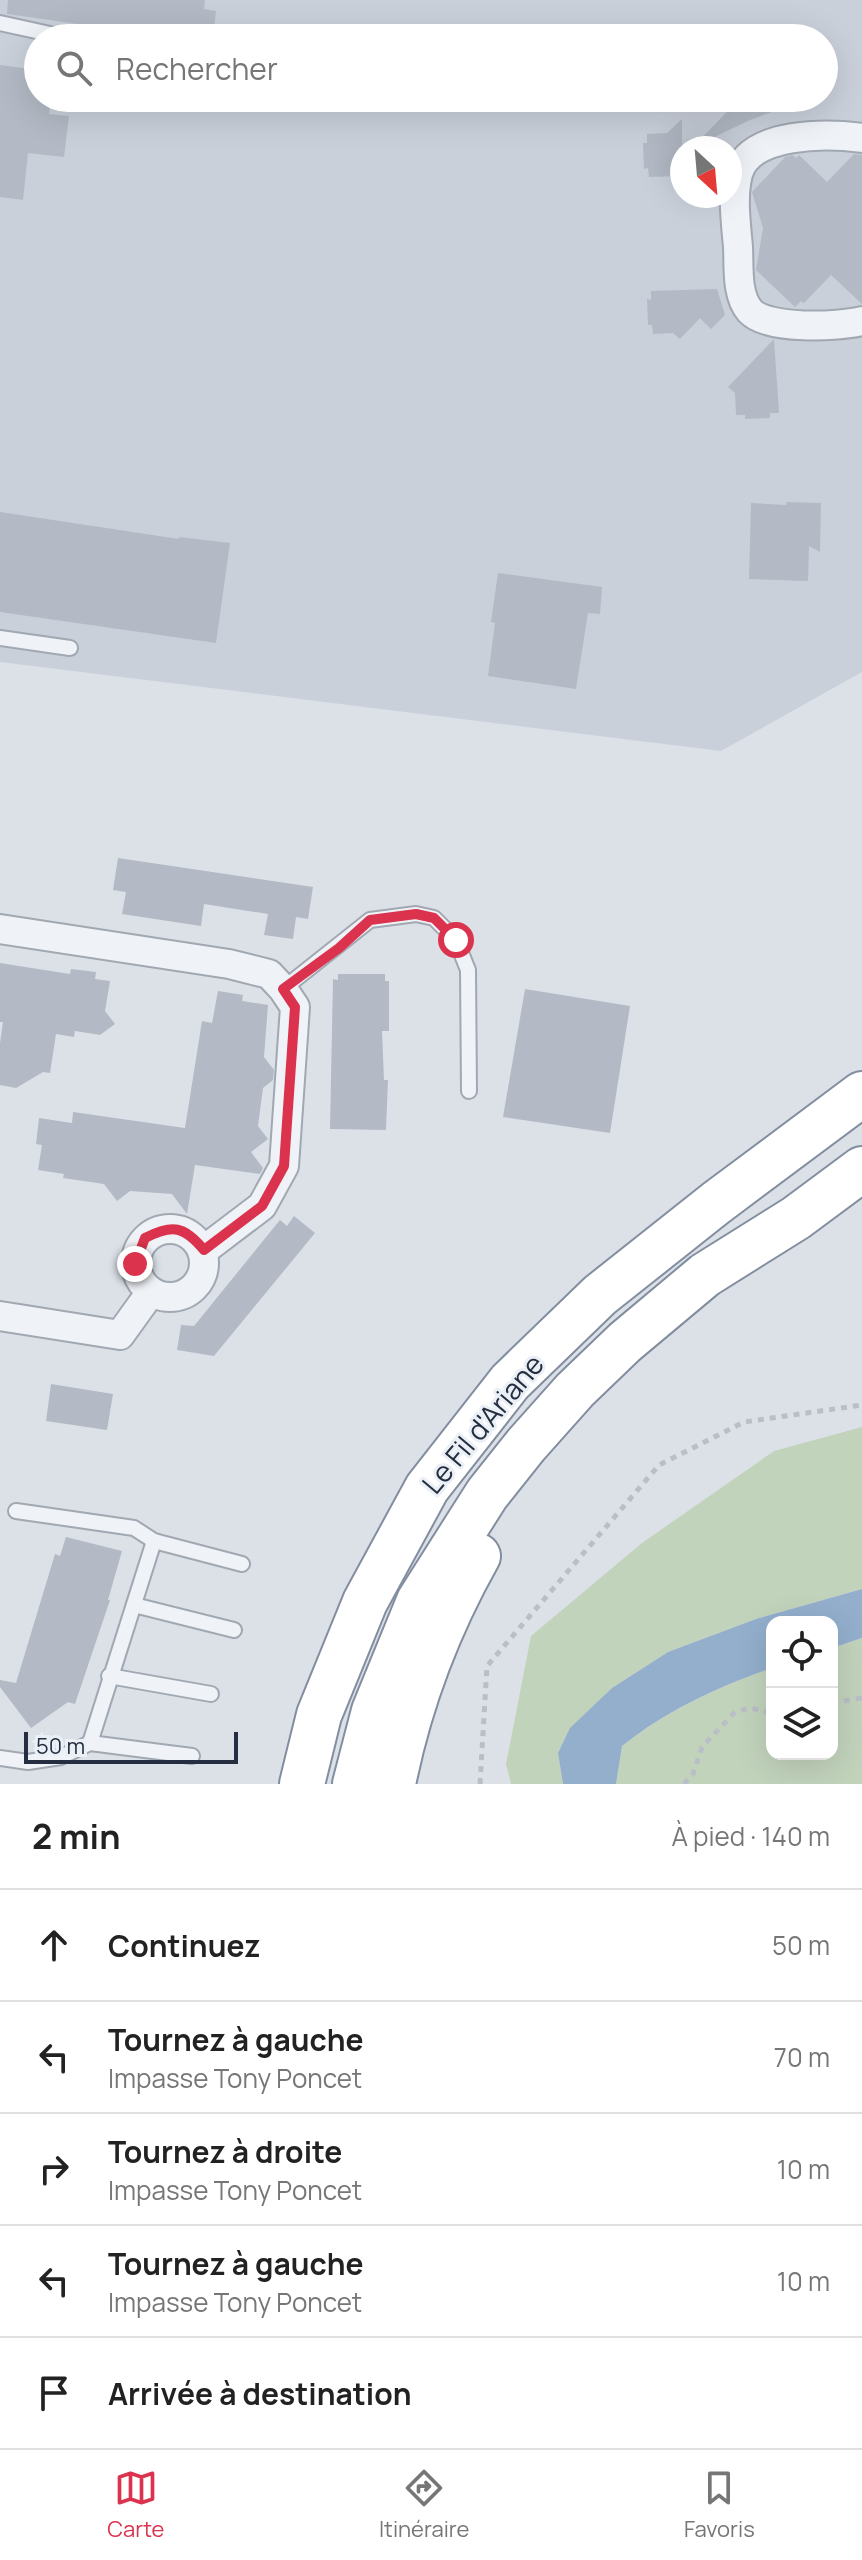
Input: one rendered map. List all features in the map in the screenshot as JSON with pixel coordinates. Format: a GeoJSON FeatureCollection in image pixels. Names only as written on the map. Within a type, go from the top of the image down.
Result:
{"type":"FeatureCollection","features":[{"type":"Feature","properties":{"kind":"highway","name":"Le Fil d'Ariane"},"geometry":{"type":"LineString","coordinates":[[302,1784],[319,1715],[365,1602],[427,1488],[510,1382],[600,1295],[862,1094]]}},
{"type":"Feature","properties":{"kind":"highway","name":"Le Fil d'Ariane"},"geometry":{"type":"LineString","coordinates":[[355,1784],[374,1711],[419,1601],[487,1494],[526,1445],[575,1390],[625,1342],[705,1275],[796,1218],[862,1169]]}},
{"type":"Feature","properties":{"kind":"highway"},"geometry":{"type":"LineString","coordinates":[[393,1784],[410,1714],[448,1614],[477,1558],[527,1481],[626,1372],[721,1291],[796,1218]]}},
{"type":"Feature","properties":{"kind":"street"},"geometry":{"type":"LineString","coordinates":[[862,138],[791,138],[765,144],[747,155],[738,172],[735,195],[739,280],[742,297],[750,312],[779,326],[862,321]]}},
{"type":"Feature","properties":{"kind":"street"},"geometry":{"type":"LineString","coordinates":[[0,929],[229,964],[269,974],[295,1007],[284,1166],[262,1206],[204,1250]]}},
{"type":"Feature","properties":{"kind":"street"},"geometry":{"type":"LineString","coordinates":[[165,1228],[189,1232],[204,1250],[203,1277],[188,1293],[163,1297],[142,1284],[135,1264],[145,1238],[165,1228]]}},
{"type":"Feature","properties":{"kind":"street"},"geometry":{"type":"LineString","coordinates":[[0,1316],[120,1335],[151,1292]]}},
{"type":"Feature","properties":{"kind":"lane"},"geometry":{"type":"LineString","coordinates":[[0,23],[24,28]]}},
{"type":"Feature","properties":{"kind":"lane"},"geometry":{"type":"LineString","coordinates":[[0,638],[70,648]]}},
{"type":"Feature","properties":{"kind":"lane"},"geometry":{"type":"LineString","coordinates":[[283,989],[339,948],[370,920],[416,914],[434,918],[456,940],[468,970],[469,1091]]}},
{"type":"Feature","properties":{"kind":"lane"},"geometry":{"type":"LineString","coordinates":[[16,1511],[134,1528],[154,1541],[242,1564]]}},
{"type":"Feature","properties":{"kind":"lane"},"geometry":{"type":"LineString","coordinates":[[90,1743],[154,1541]]}},
{"type":"Feature","properties":{"kind":"lane"},"geometry":{"type":"LineString","coordinates":[[134,1605],[234,1630]]}},
{"type":"Feature","properties":{"kind":"lane"},"geometry":{"type":"LineString","coordinates":[[109,1676],[211,1694]]}},
{"type":"Feature","properties":{"kind":"lane"},"geometry":{"type":"LineString","coordinates":[[0,1758],[28,1762],[61,1757],[90,1743],[192,1756]]}},
{"type":"Feature","properties":{"kind":"path"},"geometry":{"type":"LineString","coordinates":[[480,1784],[487,1666],[659,1465],[744,1422],[862,1405]]}},
{"type":"Feature","properties":{"kind":"path"},"geometry":{"type":"LineString","coordinates":[[838,1702],[862,1698]]}},
{"type":"Feature","properties":{"kind":"path"},"geometry":{"type":"LineString","coordinates":[[684,1784],[693,1774],[702,1747],[735,1712],[750,1708],[766,1712]]}},
{"type":"Feature","properties":{"kind":"shaded area"},"geometry":{"type":"Polygon","coordinates":[[[0,0],[862,0],[862,672],[721,751],[0,662],[0,0]]]}},
{"type":"Feature","properties":{"kind":"green space"},"geometry":{"type":"Polygon","coordinates":[[[862,1427],[862,1589],[756,1619],[668,1652],[612,1688],[570,1729],[558,1753],[563,1784],[511,1784],[506,1764],[531,1636],[642,1543],[774,1451],[862,1427]]]}},
{"type":"Feature","properties":{"kind":"green space"},"geometry":{"type":"Polygon","coordinates":[[[862,1638],[862,1784],[616,1784],[622,1746],[657,1721],[694,1701],[766,1670],[766,1760],[838,1760],[838,1646],[862,1638]]]}},
{"type":"Feature","properties":{"kind":"water"},"geometry":{"type":"Polygon","coordinates":[[[862,1589],[862,1638],[838,1646],[838,1616],[767,1616],[862,1589]]]}},
{"type":"Feature","properties":{"kind":"water"},"geometry":{"type":"Polygon","coordinates":[[[766,1616],[766,1670],[694,1701],[657,1721],[622,1746],[616,1784],[563,1784],[558,1753],[570,1728],[612,1688],[668,1652],[766,1616]]]}},
{"type":"Feature","properties":{"kind":"building"},"geometry":{"type":"Polygon","coordinates":[[[8,0],[205,0],[204,9],[216,11],[215,24],[77,24],[7,14],[8,0]]]}},
{"type":"Feature","properties":{"kind":"building"},"geometry":{"type":"Polygon","coordinates":[[[0,65],[24,68],[24,112],[69,116],[64,157],[28,153],[23,200],[0,197],[0,65]]]}},
{"type":"Feature","properties":{"kind":"building"},"geometry":{"type":"Polygon","coordinates":[[[727,112],[772,112],[717,136],[704,136],[727,112]]]}},
{"type":"Feature","properties":{"kind":"building"},"geometry":{"type":"Polygon","coordinates":[[[682,119],[682,136],[670,136],[670,176],[649,177],[648,168],[644,169],[643,143],[647,143],[647,134],[667,133],[682,119]]]}},
{"type":"Feature","properties":{"kind":"building"},"geometry":{"type":"Polygon","coordinates":[[[854,154],[862,155],[862,304],[831,275],[804,303],[801,301],[795,307],[756,270],[763,228],[752,192],[785,157],[793,155],[796,158],[799,155],[827,182],[854,154]]]}},
{"type":"Feature","properties":{"kind":"building"},"geometry":{"type":"Polygon","coordinates":[[[717,289],[725,315],[711,329],[700,318],[680,339],[673,333],[653,334],[652,325],[648,325],[647,299],[651,300],[651,291],[717,289]]]}},
{"type":"Feature","properties":{"kind":"building"},"geometry":{"type":"Polygon","coordinates":[[[774,339],[779,413],[770,413],[770,418],[745,419],[745,415],[736,415],[735,393],[728,387],[774,339]]]}},
{"type":"Feature","properties":{"kind":"building"},"geometry":{"type":"Polygon","coordinates":[[[787,502],[821,503],[820,552],[809,546],[808,581],[749,579],[751,503],[786,505],[787,502]]]}},
{"type":"Feature","properties":{"kind":"building"},"geometry":{"type":"Polygon","coordinates":[[[0,512],[179,539],[230,543],[216,643],[0,612],[0,512]]]}},
{"type":"Feature","properties":{"kind":"building"},"geometry":{"type":"Polygon","coordinates":[[[498,573],[602,587],[600,614],[588,613],[576,689],[488,676],[498,573]]]}},
{"type":"Feature","properties":{"kind":"building"},"geometry":{"type":"Polygon","coordinates":[[[118,858],[313,887],[308,919],[296,917],[293,939],[264,935],[268,914],[204,904],[201,926],[122,914],[126,892],[113,890],[118,858]]]}},
{"type":"Feature","properties":{"kind":"building"},"geometry":{"type":"Polygon","coordinates":[[[0,963],[70,974],[71,969],[96,972],[95,979],[110,981],[105,1011],[115,1024],[100,1035],[75,1031],[74,1037],[56,1034],[50,1073],[43,1072],[16,1088],[0,1085],[3,1022],[0,1022],[0,963]]]}},
{"type":"Feature","properties":{"kind":"building"},"geometry":{"type":"Polygon","coordinates":[[[338,974],[385,974],[385,981],[389,981],[389,1031],[382,1031],[384,1080],[388,1080],[386,1130],[330,1129],[333,979],[338,980],[338,974]]]}},
{"type":"Feature","properties":{"kind":"building"},"geometry":{"type":"Polygon","coordinates":[[[525,989],[630,1006],[610,1133],[503,1117],[525,989]]]}},
{"type":"Feature","properties":{"kind":"building"},"geometry":{"type":"Polygon","coordinates":[[[218,991],[243,995],[242,1001],[268,1005],[264,1057],[274,1070],[273,1080],[263,1088],[258,1126],[268,1139],[251,1152],[263,1168],[260,1174],[195,1165],[187,1214],[172,1194],[130,1191],[117,1201],[104,1184],[63,1178],[64,1174],[38,1170],[42,1145],[36,1144],[39,1118],[72,1123],[73,1112],[185,1128],[202,1021],[212,1023],[218,991]]]}},
{"type":"Feature","properties":{"kind":"building"},"geometry":{"type":"Polygon","coordinates":[[[294,1216],[315,1233],[214,1356],[177,1350],[181,1325],[194,1326],[280,1220],[287,1226],[294,1216]]]}},
{"type":"Feature","properties":{"kind":"building"},"geometry":{"type":"Polygon","coordinates":[[[51,1384],[113,1394],[107,1430],[46,1421],[51,1384]]]}},
{"type":"Feature","properties":{"kind":"building"},"geometry":{"type":"Polygon","coordinates":[[[66,1537],[122,1551],[110,1600],[75,1704],[68,1702],[31,1728],[0,1687],[0,1680],[16,1683],[55,1554],[60,1556],[66,1537]]]}},
{"type":"Feature","properties":{"kind":"route"},"geometry":{"type":"LineString","coordinates":[[135,1264],[145,1238],[165,1228],[189,1232],[204,1250],[262,1206],[284,1166],[295,1007],[283,989],[339,948],[370,920],[416,914],[434,918],[456,940]]}}]}
